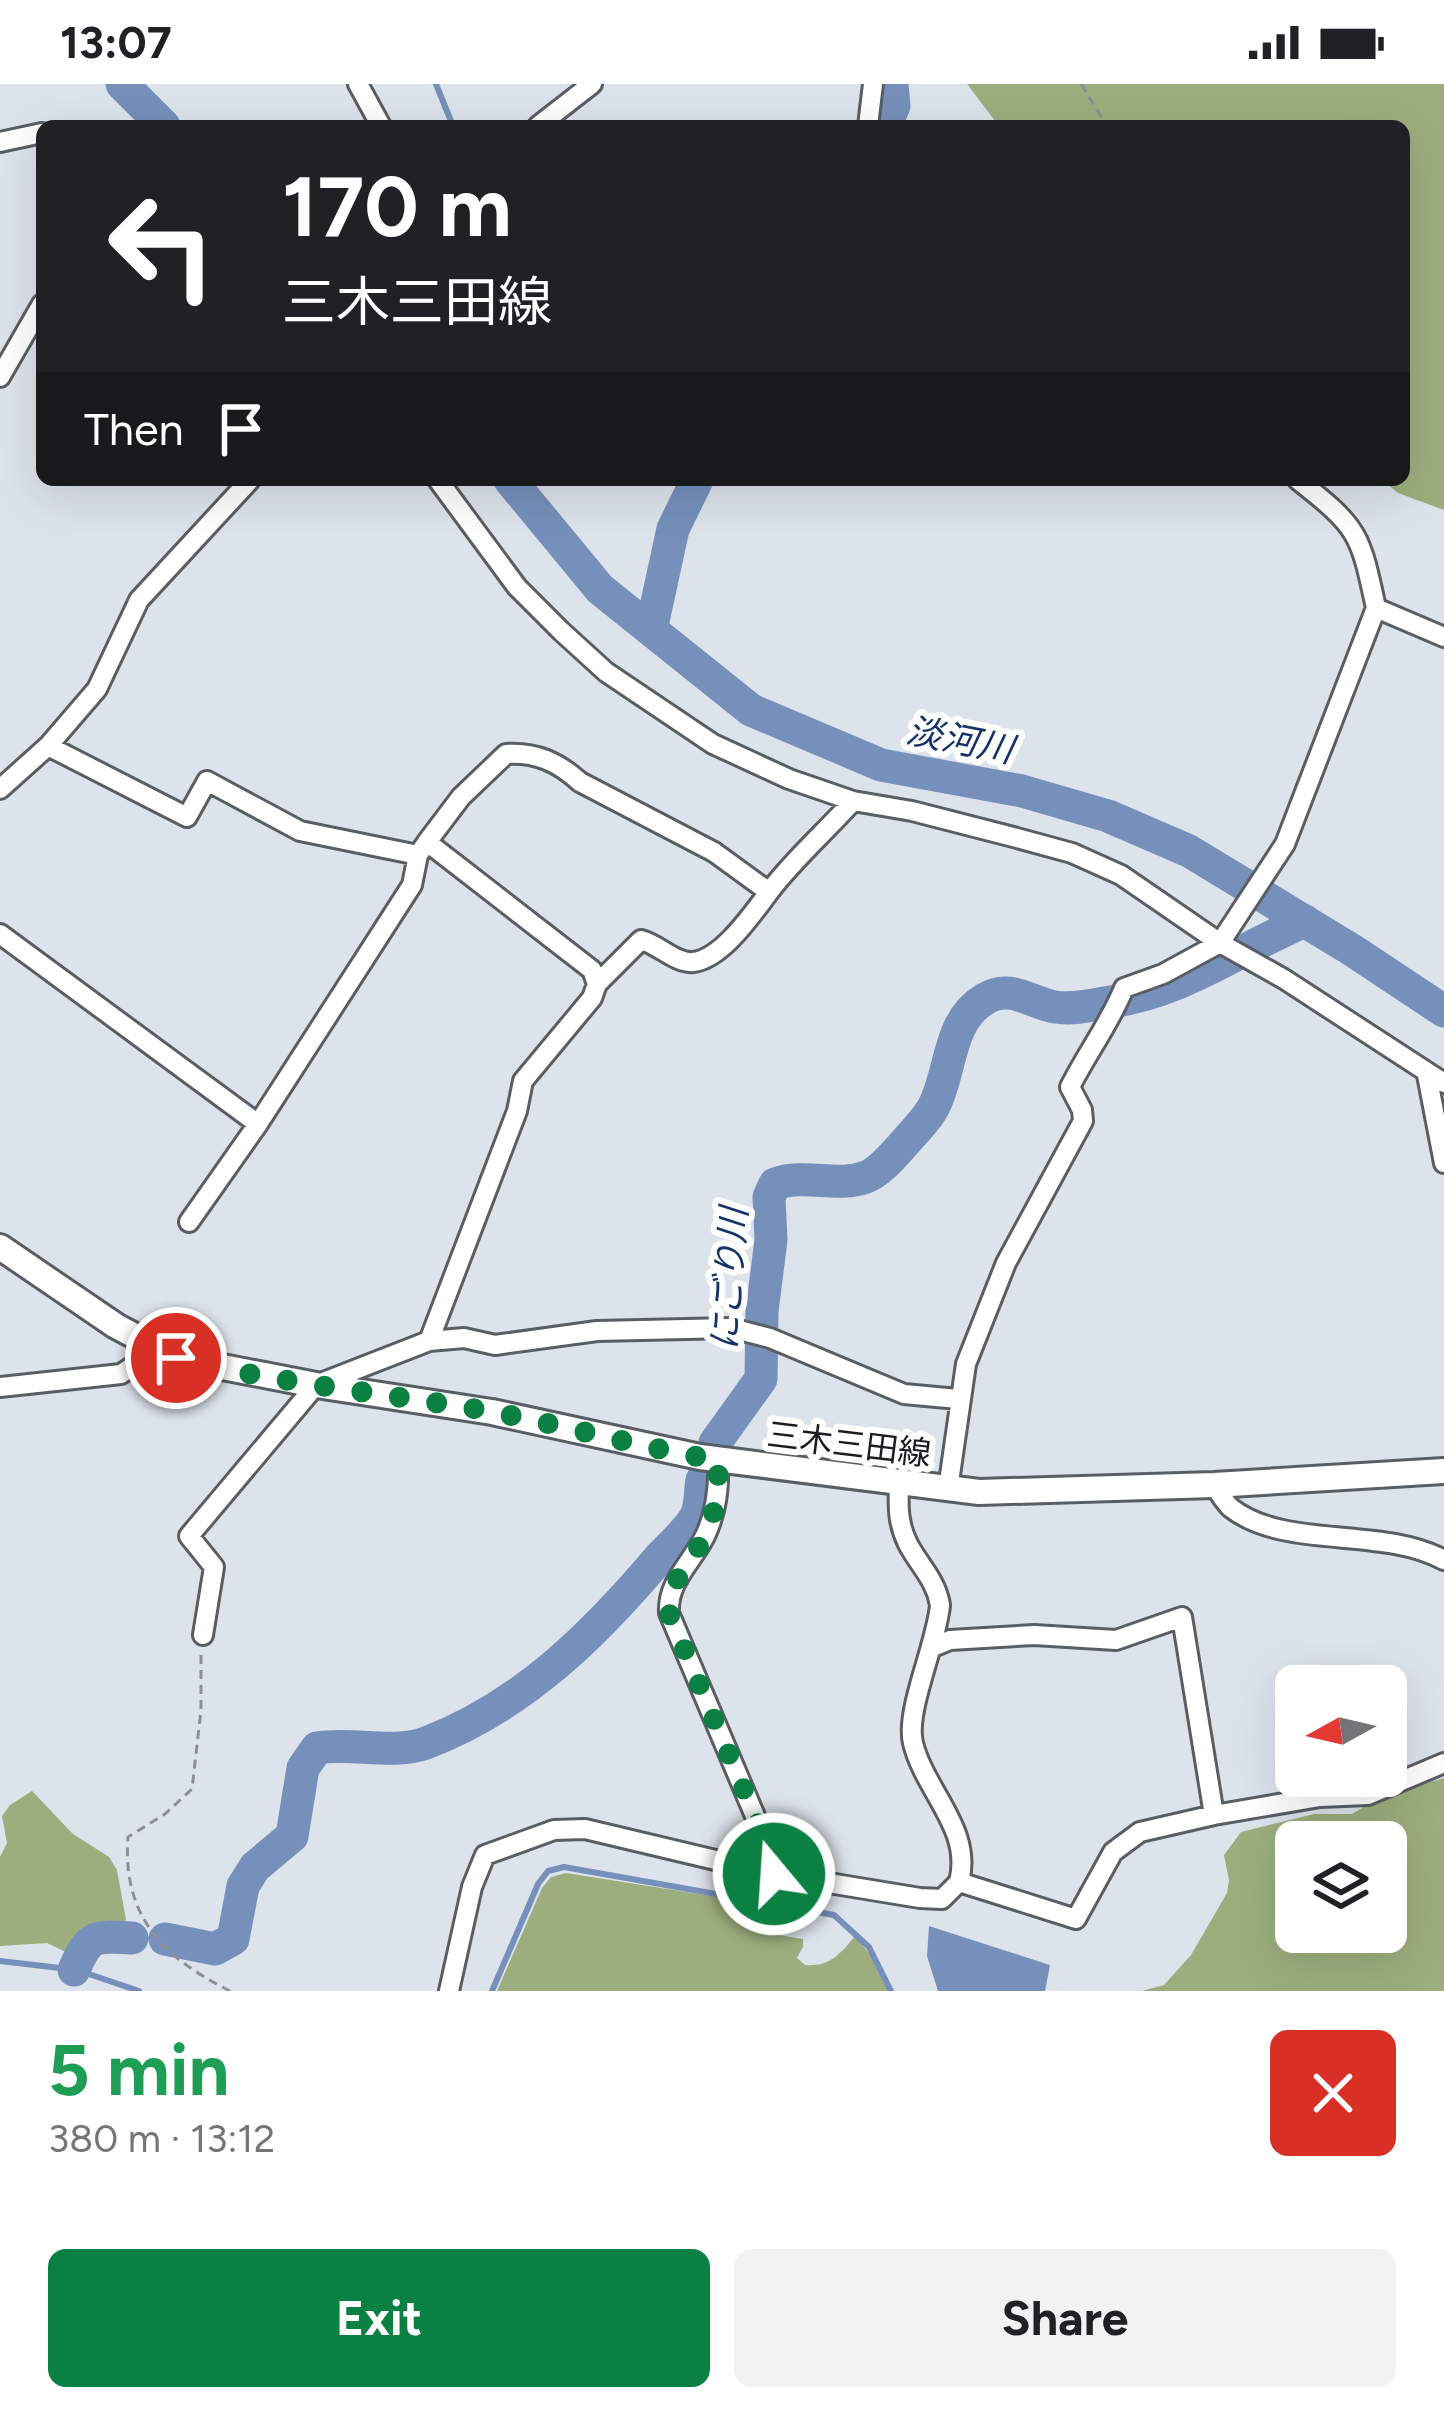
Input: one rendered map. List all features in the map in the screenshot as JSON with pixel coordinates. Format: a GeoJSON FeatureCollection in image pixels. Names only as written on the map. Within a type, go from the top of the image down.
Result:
{"type":"FeatureCollection","features":[{"type":"Feature","properties":{"kind":"main road","name":"三木三田線"},"geometry":{"type":"LineString","coordinates":[[0,1247],[157,1350],[216,1368],[492,1412],[718,1460],[979,1492],[1214,1485],[1444,1471]]}},
{"type":"Feature","properties":{"kind":"street"},"geometry":{"type":"LineString","coordinates":[[358,84],[378,120]]}},
{"type":"Feature","properties":{"kind":"street"},"geometry":{"type":"LineString","coordinates":[[546,120],[592,84]]}},
{"type":"Feature","properties":{"kind":"street"},"geometry":{"type":"LineString","coordinates":[[869,120],[873,84]]}},
{"type":"Feature","properties":{"kind":"street"},"geometry":{"type":"LineString","coordinates":[[0,142],[36,134]]}},
{"type":"Feature","properties":{"kind":"street"},"geometry":{"type":"LineString","coordinates":[[0,377],[36,314]]}},
{"type":"Feature","properties":{"kind":"street"},"geometry":{"type":"LineString","coordinates":[[0,789],[49,746],[97,689],[139,600],[244,486]]}},
{"type":"Feature","properties":{"kind":"street"},"geometry":{"type":"LineString","coordinates":[[442,486],[517,587],[606,672],[713,744],[853,801],[912,811],[1072,853],[1121,875],[1436,1079],[1444,1163]]}},
{"type":"Feature","properties":{"kind":"street"},"geometry":{"type":"LineString","coordinates":[[948,1489],[966,1364],[1006,1263],[1083,1121],[1070,1087],[1124,988],[1163,974],[1220,943],[1285,844],[1376,608],[1363,548],[1345,518],[1305,486]]}},
{"type":"Feature","properties":{"kind":"street"},"geometry":{"type":"LineString","coordinates":[[1376,608],[1444,638]]}},
{"type":"Feature","properties":{"kind":"street"},"geometry":{"type":"LineString","coordinates":[[49,746],[187,817],[207,781],[300,832],[422,848],[592,970],[597,984]]}},
{"type":"Feature","properties":{"kind":"street"},"geometry":{"type":"LineString","coordinates":[[190,1222],[412,885],[422,848],[461,797],[506,754],[527,753],[563,766],[580,782],[714,852],[769,892]]}},
{"type":"Feature","properties":{"kind":"street"},"geometry":{"type":"LineString","coordinates":[[429,1341],[517,1111],[523,1082],[592,998],[597,984],[641,940],[684,961],[708,957],[756,914],[769,892],[853,801]]}},
{"type":"Feature","properties":{"kind":"street"},"geometry":{"type":"LineString","coordinates":[[0,934],[258,1124]]}},
{"type":"Feature","properties":{"kind":"street"},"geometry":{"type":"LineString","coordinates":[[203,1635],[214,1567],[190,1536],[316,1385],[380,1364],[429,1341],[464,1338],[495,1345],[597,1331],[731,1328],[770,1338],[904,1394],[958,1399]]}},
{"type":"Feature","properties":{"kind":"street"},"geometry":{"type":"LineString","coordinates":[[0,1387],[121,1374],[157,1350]]}},
{"type":"Feature","properties":{"kind":"street"},"geometry":{"type":"LineString","coordinates":[[718,1460],[719,1493],[706,1533],[668,1594],[669,1613],[769,1849],[774,1874]]}},
{"type":"Feature","properties":{"kind":"street"},"geometry":{"type":"LineString","coordinates":[[448,1991],[472,1887],[485,1855],[554,1830],[585,1829],[774,1874],[920,1898],[942,1899],[959,1882],[961,1836],[938,1803],[912,1741],[939,1619],[938,1590],[898,1520],[898,1485]]}},
{"type":"Feature","properties":{"kind":"street"},"geometry":{"type":"LineString","coordinates":[[1214,1485],[1231,1508],[1269,1525],[1338,1538],[1405,1543],[1444,1560]]}},
{"type":"Feature","properties":{"kind":"street"},"geometry":{"type":"LineString","coordinates":[[933,1647],[950,1640],[1034,1635],[1116,1640],[1182,1617],[1214,1815]]}},
{"type":"Feature","properties":{"kind":"street"},"geometry":{"type":"LineString","coordinates":[[959,1882],[1076,1919],[1113,1852],[1140,1832],[1320,1797],[1368,1795],[1444,1763]]}},
{"type":"Feature","properties":{"kind":"path"},"geometry":{"type":"LineString","coordinates":[[1082,84],[1103,120]]}},
{"type":"Feature","properties":{"kind":"path"},"geometry":{"type":"LineString","coordinates":[[203,1635],[192,1789],[165,1814],[128,1837],[126,1865],[160,1947],[230,1991]]}},
{"type":"Feature","properties":{"kind":"green space"},"geometry":{"type":"Polygon","coordinates":[[[967,84],[1444,84],[1444,510],[1389,486],[1410,486],[1410,120],[994,120],[967,84]]]}},
{"type":"Feature","properties":{"kind":"green space"},"geometry":{"type":"Polygon","coordinates":[[[1444,1778],[1444,1991],[1142,1991],[1164,1985],[1191,1955],[1227,1893],[1224,1855],[1241,1832],[1275,1824],[1275,1953],[1407,1953],[1407,1821],[1286,1821],[1314,1814],[1352,1814],[1381,1797],[1407,1797],[1407,1788],[1444,1778]]]}},
{"type":"Feature","properties":{"kind":"green space"},"geometry":{"type":"Polygon","coordinates":[[[32,1791],[73,1834],[109,1857],[117,1870],[126,1920],[89,1963],[47,1943],[0,1946],[0,1857],[7,1843],[2,1816],[32,1791]]]}},
{"type":"Feature","properties":{"kind":"green space"},"geometry":{"type":"Polygon","coordinates":[[[566,1873],[782,1907],[772,1930],[803,1939],[797,1958],[805,1965],[828,1961],[855,1936],[877,1963],[889,1991],[497,1991],[542,1888],[551,1877],[566,1873]]]}},
{"type":"Feature","properties":{"kind":"water"},"geometry":{"type":"Polygon","coordinates":[[[929,1926],[1050,1965],[1045,1991],[938,1991],[927,1956],[929,1926]]]}},
{"type":"Feature","properties":{"kind":"waterway","name":"淡河川"},"geometry":{"type":"LineString","coordinates":[[122,84],[158,120]]}},
{"type":"Feature","properties":{"kind":"waterway"},"geometry":{"type":"LineString","coordinates":[[436,84],[451,120]]}},
{"type":"Feature","properties":{"kind":"waterway"},"geometry":{"type":"LineString","coordinates":[[888,120],[894,106],[892,84]]}},
{"type":"Feature","properties":{"kind":"waterway","name":"淡河川"},"geometry":{"type":"LineString","coordinates":[[515,486],[600,589],[751,710],[881,765],[1022,791],[1108,816],[1189,851],[1444,1011]]}},
{"type":"Feature","properties":{"kind":"waterway"},"geometry":{"type":"LineString","coordinates":[[651,630],[673,529],[694,486]]}},
{"type":"Feature","properties":{"kind":"waterway","name":"にごり川"},"geometry":{"type":"LineString","coordinates":[[715,1443],[761,1379],[762,1311],[771,1240],[769,1197],[775,1184],[855,1180],[880,1168],[932,1110],[957,1032],[973,1008],[1003,993],[1062,1008],[1137,997],[1186,979],[1305,921]]}},
{"type":"Feature","properties":{"kind":"waterway","name":"にごり川"},"geometry":{"type":"LineString","coordinates":[[165,1939],[215,1949],[233,1939],[243,1886],[255,1867],[292,1836],[303,1768],[317,1748],[400,1748],[426,1743],[461,1728],[526,1688],[583,1640],[689,1527],[698,1512],[702,1480]]}},
{"type":"Feature","properties":{"kind":"waterway"},"geometry":{"type":"LineString","coordinates":[[492,1991],[538,1884],[548,1871],[564,1867],[834,1915],[869,1947],[891,1991]]}},
{"type":"Feature","properties":{"kind":"waterway","name":"にごり川"},"geometry":{"type":"LineString","coordinates":[[74,1970],[95,1940],[132,1938]]}},
{"type":"Feature","properties":{"kind":"waterway","name":"にごり川"},"geometry":{"type":"LineString","coordinates":[[0,1961],[77,1970],[139,1991]]}},
{"type":"Feature","properties":{"kind":"route"},"geometry":{"type":"LineString","coordinates":[[176,1358],[492,1412],[718,1460],[719,1493],[706,1533],[668,1594],[669,1613],[769,1849],[774,1874]]}}]}
